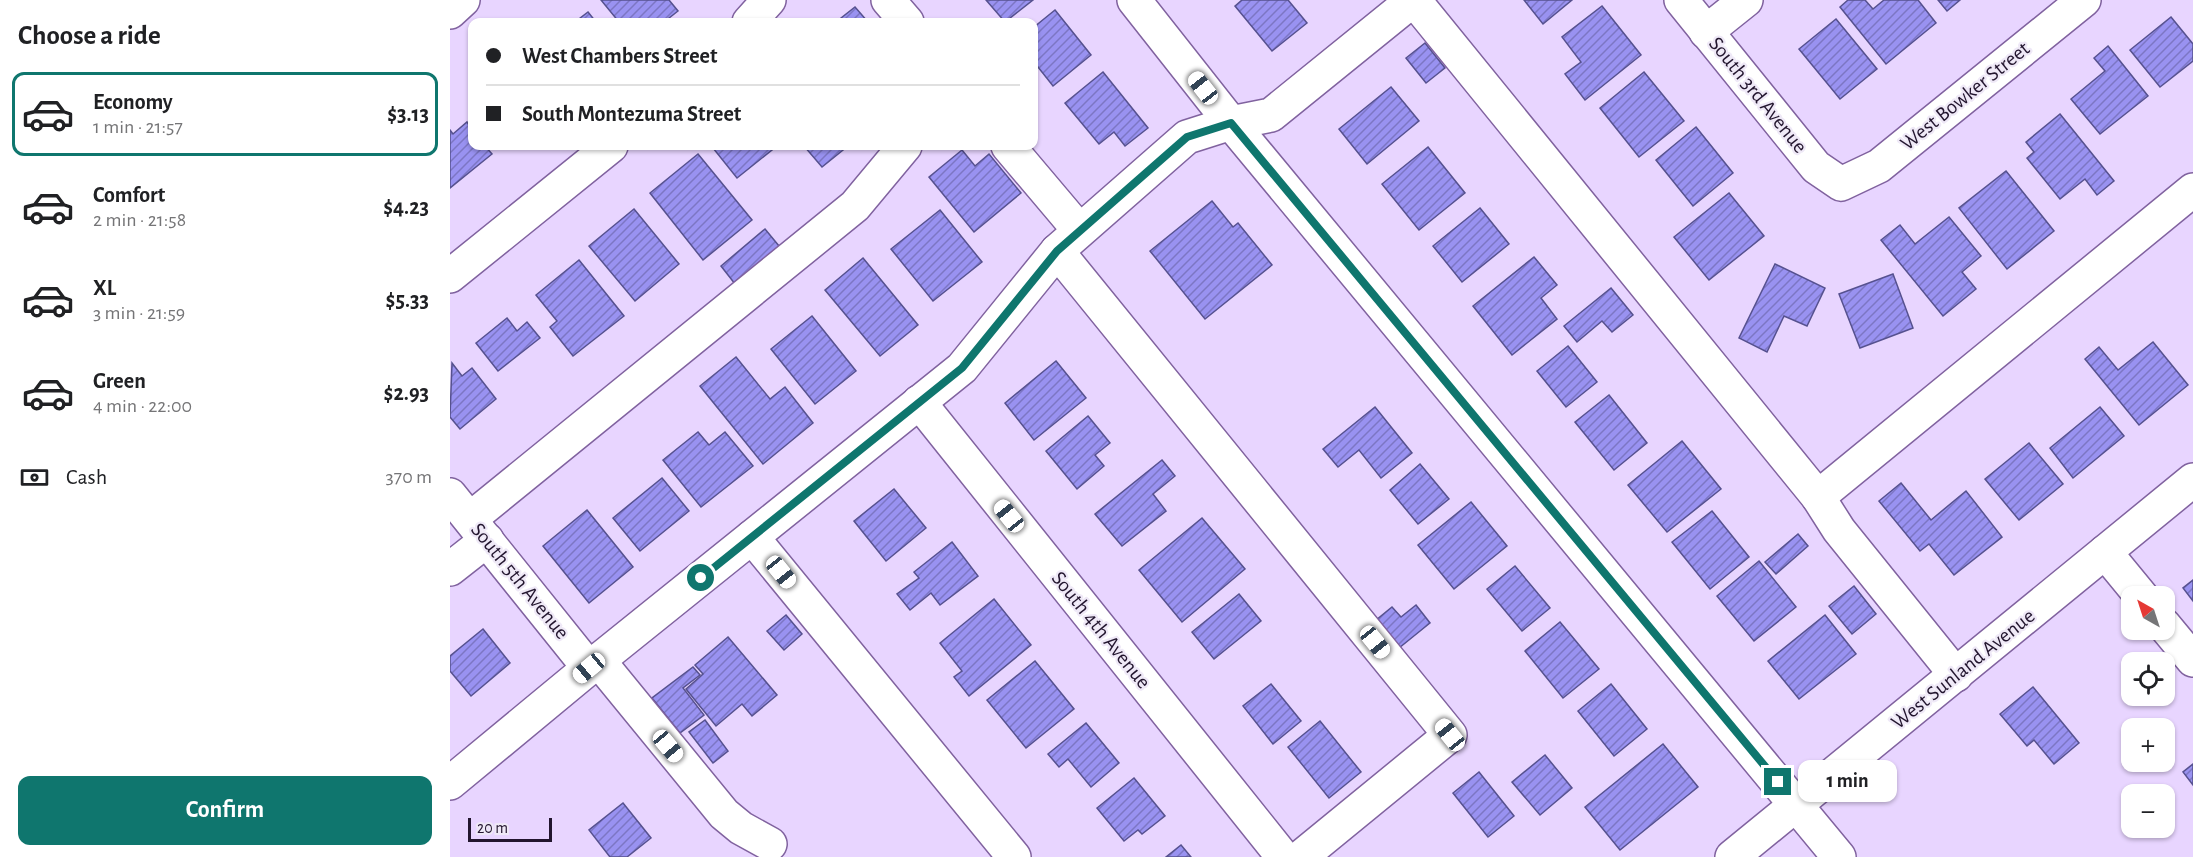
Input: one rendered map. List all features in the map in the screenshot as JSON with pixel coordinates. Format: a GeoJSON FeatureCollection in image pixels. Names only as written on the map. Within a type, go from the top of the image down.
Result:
{"type":"FeatureCollection","features":[{"type":"Feature","properties":{"kind":"street"},"geometry":{"type":"LineString","coordinates":[[450,12],[463,0]]}},
{"type":"Feature","properties":{"kind":"street"},"geometry":{"type":"LineString","coordinates":[[753,18],[769,0]]}},
{"type":"Feature","properties":{"kind":"street"},"geometry":{"type":"LineString","coordinates":[[888,0],[904,18]]}},
{"type":"Feature","properties":{"kind":"street"},"geometry":{"type":"LineString","coordinates":[[1134,0],[1231,123],[1839,857]]}},
{"type":"Feature","properties":{"kind":"street"},"geometry":{"type":"LineString","coordinates":[[450,783],[593,664],[962,368],[1068,241],[1187,137],[1231,123],[1271,115],[1414,0],[1818,496],[1839,530],[1956,675]]}},
{"type":"Feature","properties":{"kind":"street","name":"South 3rd Avenue"},"geometry":{"type":"LineString","coordinates":[[1681,0],[1816,167],[1841,184]]}},
{"type":"Feature","properties":{"kind":"street"},"geometry":{"type":"LineString","coordinates":[[1706,32],[1746,0]]}},
{"type":"Feature","properties":{"kind":"street","name":"West Bowker Street"},"geometry":{"type":"LineString","coordinates":[[1841,184],[1879,166],[2084,0]]}},
{"type":"Feature","properties":{"kind":"street"},"geometry":{"type":"LineString","coordinates":[[450,276],[606,150]]}},
{"type":"Feature","properties":{"kind":"street"},"geometry":{"type":"LineString","coordinates":[[450,569],[469,518],[855,206],[902,150]]}},
{"type":"Feature","properties":{"kind":"street"},"geometry":{"type":"LineString","coordinates":[[1011,150],[1068,241],[1450,735],[1301,857]]}},
{"type":"Feature","properties":{"kind":"street"},"geometry":{"type":"LineString","coordinates":[[1818,496],[2193,190]]}},
{"type":"Feature","properties":{"kind":"street","name":"South 4th Avenue"},"geometry":{"type":"LineString","coordinates":[[919,402],[1283,857]]}},
{"type":"Feature","properties":{"kind":"street","name":"West Sunland Avenue"},"geometry":{"type":"LineString","coordinates":[[1732,857],[2193,480]]}},
{"type":"Feature","properties":{"kind":"street","name":"South 5th Avenue"},"geometry":{"type":"LineString","coordinates":[[469,518],[724,814],[741,828],[770,844]]}},
{"type":"Feature","properties":{"kind":"street"},"geometry":{"type":"LineString","coordinates":[[752,537],[1014,857]]}},
{"type":"Feature","properties":{"kind":"street"},"geometry":{"type":"LineString","coordinates":[[2105,552],[2133,586]]}},
{"type":"Feature","properties":{"kind":"street"},"geometry":{"type":"LineString","coordinates":[[2175,638],[2193,660]]}},
{"type":"Feature","properties":{"kind":"building"},"geometry":{"type":"Polygon","coordinates":[[[601,0],[669,0],[678,11],[669,18],[616,18],[601,0]]]}},
{"type":"Feature","properties":{"kind":"building"},"geometry":{"type":"Polygon","coordinates":[[[986,0],[1033,0],[1010,18],[1002,18],[986,0]]]}},
{"type":"Feature","properties":{"kind":"building"},"geometry":{"type":"Polygon","coordinates":[[[1242,0],[1288,0],[1307,23],[1272,51],[1235,6],[1242,0]]]}},
{"type":"Feature","properties":{"kind":"building"},"geometry":{"type":"Polygon","coordinates":[[[1524,0],[1572,0],[1543,24],[1524,0]]]}},
{"type":"Feature","properties":{"kind":"building"},"geometry":{"type":"Polygon","coordinates":[[[1848,0],[1865,0],[1873,9],[1884,0],[1918,0],[1936,23],[1886,64],[1840,7],[1848,0]]]}},
{"type":"Feature","properties":{"kind":"building"},"geometry":{"type":"Polygon","coordinates":[[[1938,0],[1960,0],[1947,11],[1938,0]]]}},
{"type":"Feature","properties":{"kind":"building"},"geometry":{"type":"Polygon","coordinates":[[[1602,6],[1641,55],[1585,100],[1565,74],[1581,62],[1562,37],[1602,6]]]}},
{"type":"Feature","properties":{"kind":"building"},"geometry":{"type":"Polygon","coordinates":[[[855,7],[865,18],[841,18],[855,7]]]}},
{"type":"Feature","properties":{"kind":"building"},"geometry":{"type":"Polygon","coordinates":[[[1055,10],[1091,55],[1053,86],[1038,67],[1038,24],[1055,10]]]}},
{"type":"Feature","properties":{"kind":"building"},"geometry":{"type":"Polygon","coordinates":[[[588,12],[593,18],[580,18],[588,12]]]}},
{"type":"Feature","properties":{"kind":"building"},"geometry":{"type":"Polygon","coordinates":[[[2171,17],[2193,44],[2193,61],[2160,87],[2130,50],[2171,17]]]}},
{"type":"Feature","properties":{"kind":"building"},"geometry":{"type":"Polygon","coordinates":[[[1836,19],[1877,69],[1840,99],[1799,49],[1836,19]]]}},
{"type":"Feature","properties":{"kind":"building"},"geometry":{"type":"Polygon","coordinates":[[[1425,43],[1445,68],[1426,83],[1406,58],[1425,43]]]}},
{"type":"Feature","properties":{"kind":"building"},"geometry":{"type":"Polygon","coordinates":[[[2108,46],[2148,96],[2100,134],[2071,99],[2105,71],[2094,58],[2108,46]]]}},
{"type":"Feature","properties":{"kind":"building"},"geometry":{"type":"Polygon","coordinates":[[[1103,72],[1148,128],[1125,146],[1114,132],[1099,144],[1065,103],[1103,72]]]}},
{"type":"Feature","properties":{"kind":"building"},"geometry":{"type":"Polygon","coordinates":[[[1644,72],[1684,121],[1639,157],[1600,108],[1644,72]]]}},
{"type":"Feature","properties":{"kind":"building"},"geometry":{"type":"Polygon","coordinates":[[[1391,87],[1419,121],[1367,164],[1339,129],[1391,87]]]}},
{"type":"Feature","properties":{"kind":"building"},"geometry":{"type":"Polygon","coordinates":[[[2060,114],[2114,181],[2097,195],[2085,179],[2060,199],[2027,158],[2034,152],[2026,142],[2060,114]]]}},
{"type":"Feature","properties":{"kind":"building"},"geometry":{"type":"Polygon","coordinates":[[[467,122],[468,150],[488,150],[492,154],[450,188],[450,130],[453,134],[467,122]]]}},
{"type":"Feature","properties":{"kind":"building"},"geometry":{"type":"Polygon","coordinates":[[[1696,127],[1733,173],[1693,206],[1656,160],[1696,127]]]}},
{"type":"Feature","properties":{"kind":"building"},"geometry":{"type":"Polygon","coordinates":[[[1428,147],[1465,193],[1419,230],[1382,184],[1428,147]]]}},
{"type":"Feature","properties":{"kind":"building"},"geometry":{"type":"Polygon","coordinates":[[[715,150],[772,150],[737,178],[715,150]]]}},
{"type":"Feature","properties":{"kind":"building"},"geometry":{"type":"Polygon","coordinates":[[[807,150],[843,150],[822,167],[807,150]]]}},
{"type":"Feature","properties":{"kind":"building"},"geometry":{"type":"Polygon","coordinates":[[[962,150],[975,166],[989,154],[1021,193],[974,232],[929,177],[962,150]]]}},
{"type":"Feature","properties":{"kind":"building"},"geometry":{"type":"Polygon","coordinates":[[[698,154],[752,220],[703,260],[650,193],[698,154]]]}},
{"type":"Feature","properties":{"kind":"building"},"geometry":{"type":"Polygon","coordinates":[[[2006,171],[2054,231],[2007,269],[1959,208],[2006,171]]]}},
{"type":"Feature","properties":{"kind":"building"},"geometry":{"type":"Polygon","coordinates":[[[1729,193],[1764,236],[1709,280],[1674,237],[1729,193]]]}},
{"type":"Feature","properties":{"kind":"building"},"geometry":{"type":"Polygon","coordinates":[[[1212,201],[1233,227],[1238,223],[1272,265],[1205,319],[1150,251],[1212,201]]]}},
{"type":"Feature","properties":{"kind":"building"},"geometry":{"type":"Polygon","coordinates":[[[1480,208],[1509,244],[1462,282],[1433,246],[1480,208]]]}},
{"type":"Feature","properties":{"kind":"building"},"geometry":{"type":"Polygon","coordinates":[[[634,209],[679,264],[635,301],[589,246],[634,209]]]}},
{"type":"Feature","properties":{"kind":"building"},"geometry":{"type":"Polygon","coordinates":[[[940,210],[982,262],[933,301],[891,249],[940,210]]]}},
{"type":"Feature","properties":{"kind":"building"},"geometry":{"type":"Polygon","coordinates":[[[1949,217],[1981,256],[1962,272],[1976,289],[1943,316],[1881,240],[1900,225],[1915,244],[1949,217]]]}},
{"type":"Feature","properties":{"kind":"building"},"geometry":{"type":"Polygon","coordinates":[[[765,229],[779,246],[735,284],[721,266],[765,229]]]}},
{"type":"Feature","properties":{"kind":"building"},"geometry":{"type":"Polygon","coordinates":[[[1534,257],[1557,285],[1541,298],[1557,319],[1512,355],[1473,306],[1534,257]]]}},
{"type":"Feature","properties":{"kind":"building"},"geometry":{"type":"Polygon","coordinates":[[[863,258],[918,325],[880,356],[825,290],[863,258]]]}},
{"type":"Feature","properties":{"kind":"building"},"geometry":{"type":"Polygon","coordinates":[[[579,260],[624,316],[573,356],[550,327],[557,321],[536,295],[579,260]]]}},
{"type":"Feature","properties":{"kind":"building"},"geometry":{"type":"Polygon","coordinates":[[[1775,264],[1825,288],[1807,326],[1784,316],[1767,352],[1739,338],[1775,264]]]}},
{"type":"Feature","properties":{"kind":"building"},"geometry":{"type":"Polygon","coordinates":[[[1893,274],[1913,328],[1860,348],[1839,294],[1893,274]]]}},
{"type":"Feature","properties":{"kind":"building"},"geometry":{"type":"Polygon","coordinates":[[[1611,288],[1633,315],[1612,332],[1602,321],[1577,342],[1564,326],[1611,288]]]}},
{"type":"Feature","properties":{"kind":"building"},"geometry":{"type":"Polygon","coordinates":[[[812,316],[856,371],[815,404],[771,349],[812,316]]]}},
{"type":"Feature","properties":{"kind":"building"},"geometry":{"type":"Polygon","coordinates":[[[507,318],[517,331],[527,322],[540,338],[498,371],[476,343],[507,318]]]}},
{"type":"Feature","properties":{"kind":"building"},"geometry":{"type":"Polygon","coordinates":[[[2153,342],[2188,385],[2139,425],[2085,359],[2099,347],[2118,370],[2153,342]]]}},
{"type":"Feature","properties":{"kind":"building"},"geometry":{"type":"Polygon","coordinates":[[[1568,346],[1597,382],[1566,407],[1537,371],[1568,346]]]}},
{"type":"Feature","properties":{"kind":"building"},"geometry":{"type":"Polygon","coordinates":[[[736,357],[770,399],[785,387],[813,423],[763,464],[700,386],[736,357]]]}},
{"type":"Feature","properties":{"kind":"building"},"geometry":{"type":"Polygon","coordinates":[[[1056,361],[1086,398],[1034,440],[1005,403],[1056,361]]]}},
{"type":"Feature","properties":{"kind":"building"},"geometry":{"type":"Polygon","coordinates":[[[452,363],[462,376],[472,368],[496,399],[460,429],[450,417],[452,363]]]}},
{"type":"Feature","properties":{"kind":"building"},"geometry":{"type":"Polygon","coordinates":[[[1609,395],[1647,443],[1614,470],[1575,422],[1609,395]]]}},
{"type":"Feature","properties":{"kind":"building"},"geometry":{"type":"Polygon","coordinates":[[[1375,407],[1412,453],[1381,478],[1359,450],[1338,467],[1323,449],[1375,407]]]}},
{"type":"Feature","properties":{"kind":"building"},"geometry":{"type":"Polygon","coordinates":[[[2100,407],[2124,436],[2073,478],[2050,448],[2100,407]]]}},
{"type":"Feature","properties":{"kind":"building"},"geometry":{"type":"Polygon","coordinates":[[[1088,416],[1110,443],[1095,455],[1104,466],[1077,489],[1046,451],[1088,416]]]}},
{"type":"Feature","properties":{"kind":"building"},"geometry":{"type":"Polygon","coordinates":[[[698,432],[709,445],[725,432],[753,466],[701,507],[663,460],[698,432]]]}},
{"type":"Feature","properties":{"kind":"building"},"geometry":{"type":"Polygon","coordinates":[[[1682,441],[1721,489],[1667,532],[1628,485],[1682,441]]]}},
{"type":"Feature","properties":{"kind":"building"},"geometry":{"type":"Polygon","coordinates":[[[2029,443],[2063,484],[2019,520],[1985,479],[2029,443]]]}},
{"type":"Feature","properties":{"kind":"building"},"geometry":{"type":"Polygon","coordinates":[[[1162,460],[1175,476],[1153,494],[1166,511],[1122,546],[1095,514],[1162,460]]]}},
{"type":"Feature","properties":{"kind":"building"},"geometry":{"type":"Polygon","coordinates":[[[1420,464],[1449,499],[1418,524],[1390,490],[1420,464]]]}},
{"type":"Feature","properties":{"kind":"building"},"geometry":{"type":"Polygon","coordinates":[[[662,478],[689,511],[640,551],[613,518],[662,478]]]}},
{"type":"Feature","properties":{"kind":"building"},"geometry":{"type":"Polygon","coordinates":[[[1901,483],[1931,520],[1966,491],[2002,537],[1954,575],[1929,544],[1920,551],[1879,501],[1901,483]]]}},
{"type":"Feature","properties":{"kind":"building"},"geometry":{"type":"Polygon","coordinates":[[[894,489],[926,528],[886,561],[854,521],[894,489]]]}},
{"type":"Feature","properties":{"kind":"building"},"geometry":{"type":"Polygon","coordinates":[[[1471,502],[1507,546],[1454,589],[1418,545],[1471,502]]]}},
{"type":"Feature","properties":{"kind":"building"},"geometry":{"type":"Polygon","coordinates":[[[587,510],[633,567],[589,603],[543,546],[587,510]]]}},
{"type":"Feature","properties":{"kind":"building"},"geometry":{"type":"Polygon","coordinates":[[[1712,511],[1749,557],[1710,589],[1672,542],[1712,511]]]}},
{"type":"Feature","properties":{"kind":"building"},"geometry":{"type":"Polygon","coordinates":[[[1202,518],[1245,569],[1182,622],[1139,570],[1202,518]]]}},
{"type":"Feature","properties":{"kind":"building"},"geometry":{"type":"Polygon","coordinates":[[[1798,534],[1808,546],[1776,574],[1765,562],[1798,534]]]}},
{"type":"Feature","properties":{"kind":"building"},"geometry":{"type":"Polygon","coordinates":[[[952,542],[978,576],[940,605],[931,593],[910,610],[897,594],[919,578],[914,572],[952,542]]]}},
{"type":"Feature","properties":{"kind":"building"},"geometry":{"type":"Polygon","coordinates":[[[1759,561],[1796,607],[1754,641],[1717,596],[1759,561]]]}},
{"type":"Feature","properties":{"kind":"building"},"geometry":{"type":"Polygon","coordinates":[[[1515,566],[1550,608],[1522,631],[1487,589],[1515,566]]]}},
{"type":"Feature","properties":{"kind":"building"},"geometry":{"type":"Polygon","coordinates":[[[2193,580],[2193,601],[2183,588],[2193,580]]]}},
{"type":"Feature","properties":{"kind":"building"},"geometry":{"type":"Polygon","coordinates":[[[1854,586],[1876,614],[1852,634],[1829,606],[1854,586]]]}},
{"type":"Feature","properties":{"kind":"building"},"geometry":{"type":"Polygon","coordinates":[[[1239,594],[1261,621],[1214,659],[1192,632],[1239,594]]]}},
{"type":"Feature","properties":{"kind":"building"},"geometry":{"type":"Polygon","coordinates":[[[994,599],[1031,645],[969,696],[954,677],[962,671],[940,643],[994,599]]]}},
{"type":"Feature","properties":{"kind":"building"},"geometry":{"type":"Polygon","coordinates":[[[1416,605],[1430,623],[1399,648],[1376,620],[1392,607],[1401,617],[1416,605]]]}},
{"type":"Feature","properties":{"kind":"building"},"geometry":{"type":"Polygon","coordinates":[[[786,615],[802,634],[784,650],[767,631],[786,615]]]}},
{"type":"Feature","properties":{"kind":"building"},"geometry":{"type":"Polygon","coordinates":[[[1825,615],[1856,654],[1799,699],[1768,661],[1825,615]]]}},
{"type":"Feature","properties":{"kind":"building"},"geometry":{"type":"Polygon","coordinates":[[[1560,622],[1599,669],[1563,698],[1525,651],[1560,622]]]}},
{"type":"Feature","properties":{"kind":"building"},"geometry":{"type":"Polygon","coordinates":[[[483,629],[510,663],[471,696],[450,671],[450,656],[483,629]]]}},
{"type":"Feature","properties":{"kind":"building"},"geometry":{"type":"Polygon","coordinates":[[[728,637],[777,695],[752,716],[742,704],[716,726],[686,689],[703,674],[695,665],[728,637]]]}},
{"type":"Feature","properties":{"kind":"building"},"geometry":{"type":"Polygon","coordinates":[[[1035,661],[1074,709],[1026,748],[987,700],[1035,661]]]}},
{"type":"Feature","properties":{"kind":"building"},"geometry":{"type":"Polygon","coordinates":[[[693,667],[700,675],[683,688],[704,715],[680,733],[652,698],[693,667]]]}},
{"type":"Feature","properties":{"kind":"building"},"geometry":{"type":"Polygon","coordinates":[[[1271,684],[1301,721],[1273,744],[1243,706],[1271,684]]]}},
{"type":"Feature","properties":{"kind":"building"},"geometry":{"type":"Polygon","coordinates":[[[1611,684],[1647,729],[1614,756],[1578,711],[1611,684]]]}},
{"type":"Feature","properties":{"kind":"building"},"geometry":{"type":"Polygon","coordinates":[[[2033,687],[2079,743],[2054,764],[2034,740],[2027,746],[2000,714],[2033,687]]]}},
{"type":"Feature","properties":{"kind":"building"},"geometry":{"type":"Polygon","coordinates":[[[705,720],[728,751],[713,763],[689,732],[705,720]]]}},
{"type":"Feature","properties":{"kind":"building"},"geometry":{"type":"Polygon","coordinates":[[[1320,721],[1361,772],[1329,798],[1288,747],[1320,721]]]}},
{"type":"Feature","properties":{"kind":"building"},"geometry":{"type":"Polygon","coordinates":[[[1086,723],[1119,763],[1091,787],[1068,759],[1059,767],[1048,754],[1086,723]]]}},
{"type":"Feature","properties":{"kind":"building"},"geometry":{"type":"Polygon","coordinates":[[[1663,744],[1698,787],[1620,850],[1585,807],[1663,744]]]}},
{"type":"Feature","properties":{"kind":"building"},"geometry":{"type":"Polygon","coordinates":[[[1545,755],[1572,788],[1540,815],[1512,782],[1545,755]]]}},
{"type":"Feature","properties":{"kind":"building"},"geometry":{"type":"Polygon","coordinates":[[[2193,764],[2193,785],[2183,772],[2193,764]]]}},
{"type":"Feature","properties":{"kind":"building"},"geometry":{"type":"Polygon","coordinates":[[[1479,772],[1514,816],[1488,837],[1453,793],[1479,772]]]}},
{"type":"Feature","properties":{"kind":"building"},"geometry":{"type":"Polygon","coordinates":[[[1134,778],[1165,816],[1142,834],[1138,830],[1124,841],[1097,808],[1134,778]]]}},
{"type":"Feature","properties":{"kind":"building"},"geometry":{"type":"Polygon","coordinates":[[[623,803],[651,838],[627,857],[610,857],[589,830],[623,803]]]}},
{"type":"Feature","properties":{"kind":"building"},"geometry":{"type":"Polygon","coordinates":[[[1181,845],[1191,857],[1166,857],[1181,845]]]}},
{"type":"Feature","properties":{"kind":"route"},"geometry":{"type":"LineString","coordinates":[[701,578],[962,368],[1057,251],[1187,137],[1231,123],[1778,782]]}}]}
